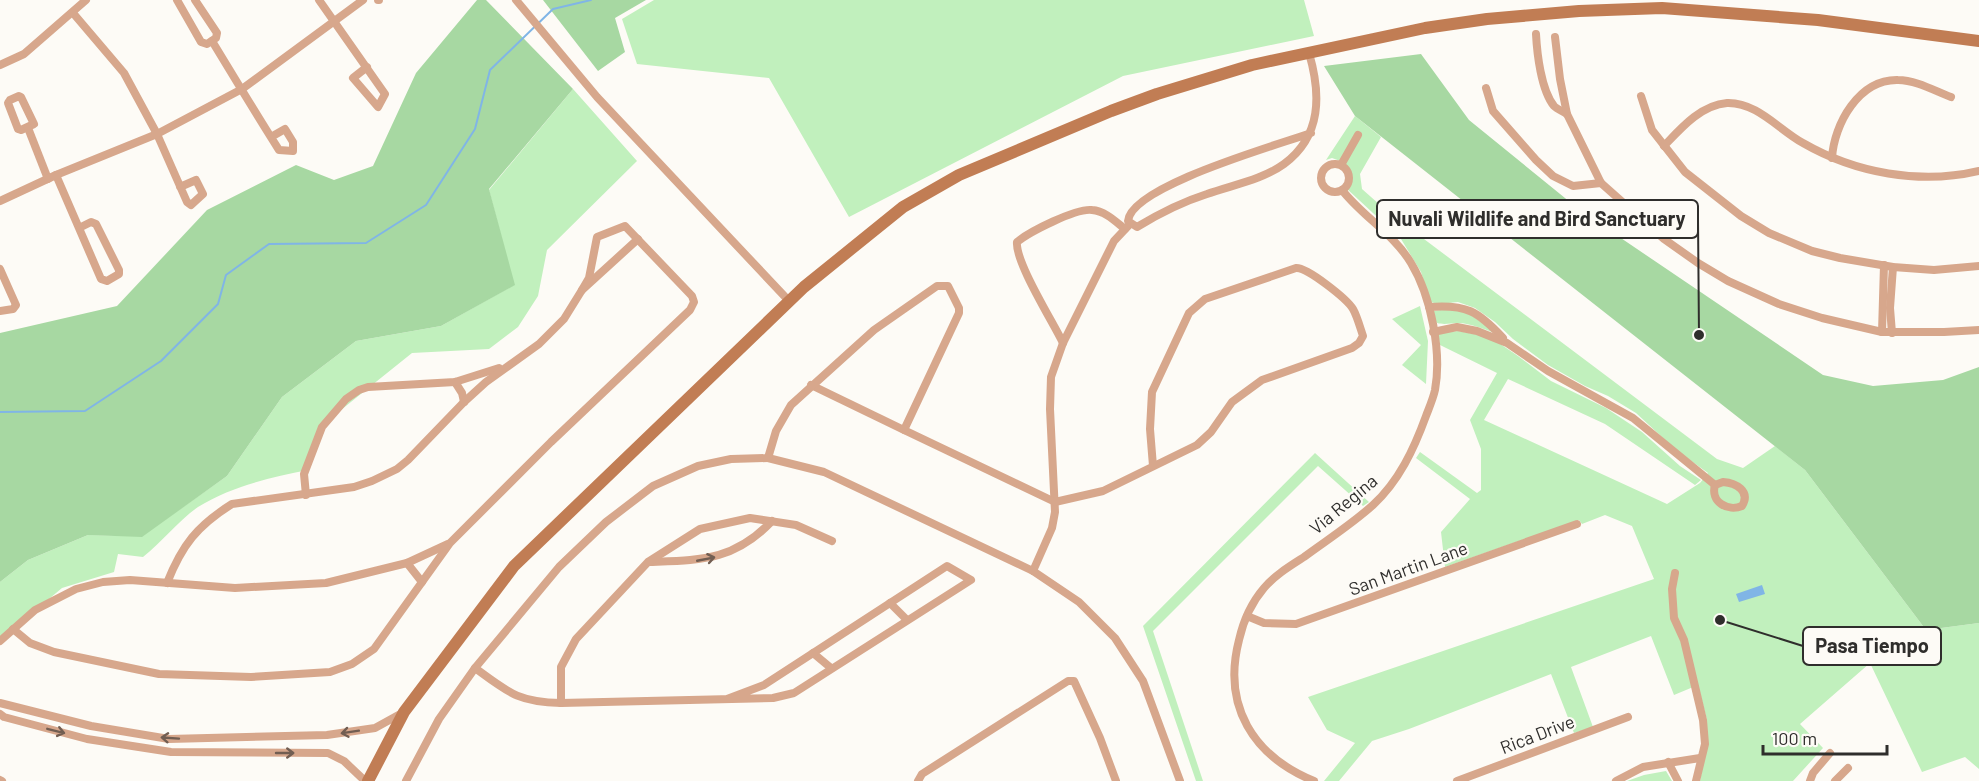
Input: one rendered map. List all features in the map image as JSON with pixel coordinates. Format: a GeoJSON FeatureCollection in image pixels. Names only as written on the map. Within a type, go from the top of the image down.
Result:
{"type":"FeatureCollection","features":[{"type":"Feature","properties":{"kind":"street"},"geometry":{"type":"LineString","coordinates":[[0,65],[24,54],[86,0]]}},
{"type":"Feature","properties":{"kind":"street"},"geometry":{"type":"LineString","coordinates":[[177,0],[201,42],[207,44],[216,38],[217,33],[195,0]]}},
{"type":"Feature","properties":{"kind":"street"},"geometry":{"type":"LineString","coordinates":[[319,0],[386,93],[378,107],[353,78],[367,67]]}},
{"type":"Feature","properties":{"kind":"street"},"geometry":{"type":"LineString","coordinates":[[0,201],[157,134],[242,89],[363,0]]}},
{"type":"Feature","properties":{"kind":"street"},"geometry":{"type":"LineString","coordinates":[[516,0],[597,98],[789,301]]}},
{"type":"Feature","properties":{"kind":"street"},"geometry":{"type":"LineString","coordinates":[[0,714],[87,739],[171,752],[328,753],[344,761],[366,781],[404,712],[514,566],[789,301],[837,259],[903,207],[959,175],[1157,94],[1252,65],[1425,28],[1580,10],[1662,8],[1818,20],[1979,41]]}},
{"type":"Feature","properties":{"kind":"street"},"geometry":{"type":"LineString","coordinates":[[73,13],[124,73],[157,134],[180,186]]}},
{"type":"Feature","properties":{"kind":"street"},"geometry":{"type":"LineString","coordinates":[[1536,34],[1538,57],[1549,95],[1554,106],[1567,114]]}},
{"type":"Feature","properties":{"kind":"street"},"geometry":{"type":"LineString","coordinates":[[1555,38],[1567,114],[1601,183],[1664,239],[1698,263],[1728,281],[1779,304],[1822,318],[1887,332],[1979,330]]}},
{"type":"Feature","properties":{"kind":"street"},"geometry":{"type":"LineString","coordinates":[[212,41],[271,137]]}},
{"type":"Feature","properties":{"kind":"street"},"geometry":{"type":"LineString","coordinates":[[1063,343],[1016,250],[1017,242],[1055,222],[1089,209],[1099,211],[1127,227],[1137,226],[1168,209],[1251,180],[1283,165],[1302,148],[1311,133],[1318,100],[1309,53]]}},
{"type":"Feature","properties":{"kind":"street"},"geometry":{"type":"LineString","coordinates":[[1832,158],[1833,147],[1850,108],[1857,97],[1874,86],[1899,80],[1951,97]]}},
{"type":"Feature","properties":{"kind":"street"},"geometry":{"type":"LineString","coordinates":[[1486,88],[1493,111],[1553,176],[1572,186],[1601,183]]}},
{"type":"Feature","properties":{"kind":"street"},"geometry":{"type":"LineString","coordinates":[[1641,96],[1652,130],[1685,172],[1741,216],[1769,233],[1812,251],[1889,266],[1934,270],[1979,266]]}},
{"type":"Feature","properties":{"kind":"street"},"geometry":{"type":"LineString","coordinates":[[1664,146],[1686,123],[1701,113],[1712,107],[1728,104],[1751,108],[1802,143],[1832,158],[1864,168],[1903,176],[1927,177],[1979,171]]}},
{"type":"Feature","properties":{"kind":"street"},"geometry":{"type":"LineString","coordinates":[[28,128],[79,228],[101,279],[107,281],[118,274],[119,270],[96,224],[91,222],[79,228]]}},
{"type":"Feature","properties":{"kind":"street"},"geometry":{"type":"LineString","coordinates":[[1033,571],[1052,528],[1055,502],[1050,409],[1052,377],[1063,343],[1114,241],[1127,227],[1128,215],[1144,199],[1190,174],[1311,133]]}},
{"type":"Feature","properties":{"kind":"street"},"geometry":{"type":"LineString","coordinates":[[1341,165],[1358,135]]}},
{"type":"Feature","properties":{"kind":"street"},"geometry":{"type":"LineString","coordinates":[[1336,164],[1341,165],[1347,171],[1349,180],[1342,190],[1328,191],[1324,188],[1321,179],[1323,170],[1336,164]]}},
{"type":"Feature","properties":{"kind":"street","name":"Via Regina"},"geometry":{"type":"LineString","coordinates":[[1314,781],[1292,772],[1272,757],[1251,733],[1239,709],[1233,671],[1238,642],[1247,616],[1265,587],[1371,506],[1387,490],[1406,464],[1418,439],[1435,391],[1436,360],[1433,332],[1429,308],[1420,283],[1401,249],[1383,228],[1352,203],[1342,190]]}},
{"type":"Feature","properties":{"kind":"street"},"geometry":{"type":"LineString","coordinates":[[13,629],[30,643],[54,652],[159,674],[251,678],[330,672],[352,664],[374,649],[450,543],[551,442],[690,310],[694,302],[692,296],[625,226],[597,237],[589,278],[564,319],[539,344],[486,381],[397,469],[354,487],[232,504],[196,532],[177,557],[167,583]]}},
{"type":"Feature","properties":{"kind":"street"},"geometry":{"type":"LineString","coordinates":[[582,290],[638,239]]}},
{"type":"Feature","properties":{"kind":"street"},"geometry":{"type":"LineString","coordinates":[[1887,332],[1890,308],[1889,266]]}},
{"type":"Feature","properties":{"kind":"street"},"geometry":{"type":"LineString","coordinates":[[811,386],[1055,502],[1103,491],[1197,445],[1211,432],[1232,402],[1262,380],[1352,348],[1363,336],[1352,308],[1302,268],[1296,268],[1205,299],[1198,304],[1189,314],[1152,392],[1150,429],[1153,466]]}},
{"type":"Feature","properties":{"kind":"street"},"geometry":{"type":"LineString","coordinates":[[0,269],[16,305],[13,309],[0,311]]}},
{"type":"Feature","properties":{"kind":"street"},"geometry":{"type":"LineString","coordinates":[[768,459],[776,431],[791,405],[874,330],[937,286],[948,286],[959,308],[959,313],[904,430]]}},
{"type":"Feature","properties":{"kind":"street"},"geometry":{"type":"LineString","coordinates":[[1429,308],[1454,306],[1468,310],[1490,323],[1508,343],[1548,371],[1633,418],[1715,485]]}},
{"type":"Feature","properties":{"kind":"street"},"geometry":{"type":"LineString","coordinates":[[1433,332],[1457,327],[1477,331],[1508,343]]}},
{"type":"Feature","properties":{"kind":"street"},"geometry":{"type":"LineString","coordinates":[[306,495],[304,474],[322,427],[346,399],[359,390],[368,387],[455,382],[510,364]]}},
{"type":"Feature","properties":{"kind":"street"},"geometry":{"type":"LineString","coordinates":[[455,382],[462,393],[464,402]]}},
{"type":"Feature","properties":{"kind":"street"},"geometry":{"type":"LineString","coordinates":[[406,781],[439,719],[475,668],[558,567],[606,522],[653,486],[698,466],[732,459],[768,459],[824,472],[1033,571],[1079,602],[1115,638],[1143,681],[1180,781]]}},
{"type":"Feature","properties":{"kind":"street"},"geometry":{"type":"LineString","coordinates":[[561,703],[561,667],[576,639],[648,562],[700,529],[750,518],[796,525],[832,541]]}},
{"type":"Feature","properties":{"kind":"street"},"geometry":{"type":"LineString","coordinates":[[648,562],[700,560],[724,555],[761,532],[772,521]]}},
{"type":"Feature","properties":{"kind":"street","name":"San Martin Lane"},"geometry":{"type":"LineString","coordinates":[[1247,616],[1264,623],[1296,624],[1577,524]]}},
{"type":"Feature","properties":{"kind":"street"},"geometry":{"type":"LineString","coordinates":[[0,641],[35,610],[76,589],[103,582],[130,580],[235,588],[326,583],[407,563],[450,543]]}},
{"type":"Feature","properties":{"kind":"street"},"geometry":{"type":"LineString","coordinates":[[407,563],[422,582]]}},
{"type":"Feature","properties":{"kind":"street"},"geometry":{"type":"LineString","coordinates":[[475,668],[520,698],[536,702],[561,703],[773,698],[794,693],[971,580],[947,566],[764,685],[726,699]]}},
{"type":"Feature","properties":{"kind":"street"},"geometry":{"type":"LineString","coordinates":[[1675,573],[1672,589],[1674,618],[1684,640],[1703,720],[1704,744],[1696,781]]}},
{"type":"Feature","properties":{"kind":"street"},"geometry":{"type":"LineString","coordinates":[[890,603],[907,620]]}},
{"type":"Feature","properties":{"kind":"street"},"geometry":{"type":"LineString","coordinates":[[813,653],[831,668]]}},
{"type":"Feature","properties":{"kind":"street"},"geometry":{"type":"LineString","coordinates":[[918,781],[922,774],[1068,681],[1074,681],[1100,738],[1116,781]]}},
{"type":"Feature","properties":{"kind":"street"},"geometry":{"type":"LineString","coordinates":[[0,703],[91,726],[168,739],[327,735],[375,728],[404,712]]}},
{"type":"Feature","properties":{"kind":"street","name":"Rica Drive"},"geometry":{"type":"LineString","coordinates":[[1456,781],[1628,717]]}},
{"type":"Feature","properties":{"kind":"street"},"geometry":{"type":"LineString","coordinates":[[327,735],[328,753]]}},
{"type":"Feature","properties":{"kind":"street"},"geometry":{"type":"LineString","coordinates":[[204,752],[205,738]]}},
{"type":"Feature","properties":{"kind":"street"},"geometry":{"type":"LineString","coordinates":[[1810,781],[1813,773],[1830,753]]}},
{"type":"Feature","properties":{"kind":"street"},"geometry":{"type":"LineString","coordinates":[[1616,781],[1643,767],[1700,758]]}},
{"type":"Feature","properties":{"kind":"street"},"geometry":{"type":"LineString","coordinates":[[1668,762],[1678,781]]}},
{"type":"Feature","properties":{"kind":"street"},"geometry":{"type":"LineString","coordinates":[[1835,781],[1848,768]]}},
{"type":"Feature","properties":{"kind":"green space"},"geometry":{"type":"Polygon","coordinates":[[[477,0],[486,0],[573,89],[489,189],[515,285],[441,326],[356,341],[282,397],[227,476],[142,537],[88,535],[28,560],[0,582],[0,333],[117,306],[207,210],[296,165],[334,180],[373,166],[416,73],[477,0]]]}},
{"type":"Feature","properties":{"kind":"green space"},"geometry":{"type":"Polygon","coordinates":[[[543,0],[646,0],[615,18],[625,52],[598,71],[543,0]]]}},
{"type":"Feature","properties":{"kind":"green space"},"geometry":{"type":"Polygon","coordinates":[[[654,0],[1304,0],[1314,36],[1123,76],[849,217],[769,78],[637,64],[622,19],[654,0]]]}},
{"type":"Feature","properties":{"kind":"green space"},"geometry":{"type":"Polygon","coordinates":[[[1421,54],[1469,120],[1581,211],[1823,375],[1873,386],[1943,380],[1979,367],[1979,623],[1926,630],[1805,470],[1355,116],[1324,66],[1421,54]]]}},
{"type":"Feature","properties":{"kind":"green space"},"geometry":{"type":"Polygon","coordinates":[[[573,89],[637,161],[547,250],[538,296],[518,327],[489,349],[412,353],[321,426],[308,470],[279,476],[224,493],[198,507],[143,557],[118,554],[114,572],[62,588],[0,640],[0,582],[28,560],[88,535],[142,536],[227,476],[282,397],[356,341],[441,326],[514,285],[489,190],[573,89]]]}},
{"type":"Feature","properties":{"kind":"green space"},"geometry":{"type":"Polygon","coordinates":[[[1355,116],[1381,137],[1360,174],[1362,189],[1388,212],[1717,459],[1743,468],[1775,446],[1805,470],[1926,630],[1979,623],[1979,769],[1965,757],[1922,772],[1870,663],[1800,724],[1823,748],[1793,781],[1700,781],[1707,743],[1707,720],[1698,685],[1674,695],[1651,636],[1571,667],[1593,727],[1574,733],[1551,674],[1372,741],[1339,781],[1324,781],[1355,743],[1327,730],[1308,697],[1654,579],[1632,526],[1605,515],[1582,524],[1579,520],[1445,567],[1441,532],[1470,499],[1416,458],[1420,452],[1477,493],[1481,490],[1481,449],[1470,420],[1497,373],[1440,345],[1438,333],[1458,331],[1490,337],[1551,381],[1606,408],[1642,432],[1680,466],[1701,480],[1695,485],[1605,424],[1508,379],[1484,420],[1667,504],[1700,483],[1708,473],[1676,450],[1636,413],[1548,365],[1475,308],[1458,302],[1439,304],[1430,302],[1421,272],[1401,239],[1346,188],[1347,176],[1343,162],[1332,158],[1326,160],[1355,116]]]}},
{"type":"Feature","properties":{"kind":"green space"},"geometry":{"type":"Polygon","coordinates":[[[1420,306],[1428,341],[1426,384],[1402,365],[1421,345],[1392,319],[1420,306]]]}},
{"type":"Feature","properties":{"kind":"green space"},"geometry":{"type":"Polygon","coordinates":[[[1454,308],[1468,313],[1498,334],[1468,324],[1437,323],[1433,317],[1434,311],[1454,308]]]}},
{"type":"Feature","properties":{"kind":"green space"},"geometry":{"type":"Polygon","coordinates":[[[1315,453],[1369,502],[1363,506],[1318,466],[1153,631],[1203,781],[1196,781],[1143,626],[1315,453]]]}},
{"type":"Feature","properties":{"kind":"green space"},"geometry":{"type":"Polygon","coordinates":[[[1666,771],[1672,781],[1627,781],[1644,775],[1666,771]]]}},
{"type":"Feature","properties":{"kind":"water"},"geometry":{"type":"Polygon","coordinates":[[[1762,585],[1765,594],[1739,602],[1736,594],[1762,585]]]}},
{"type":"Feature","properties":{"kind":"waterway"},"geometry":{"type":"LineString","coordinates":[[0,412],[85,411],[161,361],[218,304],[226,275],[269,244],[366,243],[426,205],[475,129],[490,70],[553,9],[591,0]]}},
{"type":"Feature","properties":{"kind":"place","name":"Nuvali Wildlife and Bird Sanctuary"},"geometry":{"type":"Point","coordinates":[1699,335]}},
{"type":"Feature","properties":{"kind":"place","name":"Pasa Tiempo"},"geometry":{"type":"Point","coordinates":[1720,620]}}]}
